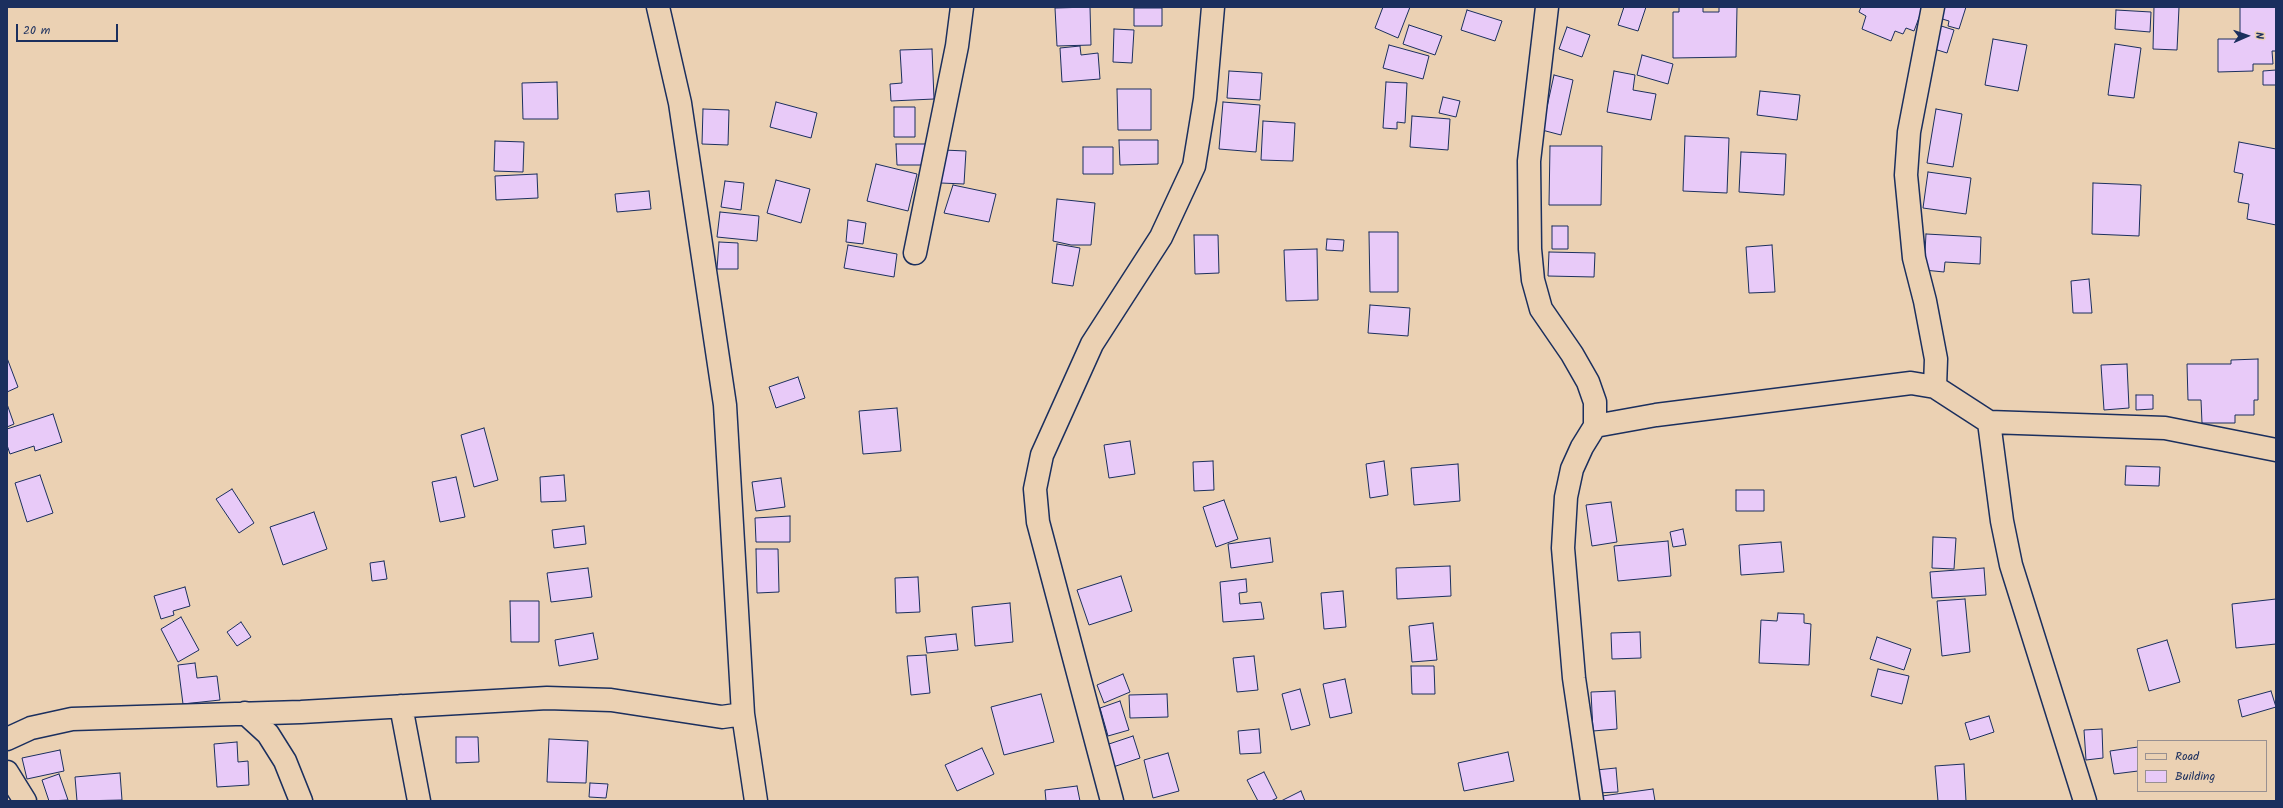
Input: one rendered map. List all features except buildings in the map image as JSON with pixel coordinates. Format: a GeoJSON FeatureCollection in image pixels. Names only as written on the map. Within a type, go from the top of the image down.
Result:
{"type":"FeatureCollection","features":[{"type":"Feature","properties":{"kind":"street"},"geometry":{"type":"LineString","coordinates":[[658,7],[680,103],[725,405],[743,714],[756,801]]}},
{"type":"Feature","properties":{"kind":"street"},"geometry":{"type":"LineString","coordinates":[[915,253],[957,46],[962,7]]}},
{"type":"Feature","properties":{"kind":"street"},"geometry":{"type":"LineString","coordinates":[[1112,801],[1038,522],[1035,489],[1042,455],[1092,344],[1161,237],[1194,166],[1205,99],[1213,7]]}},
{"type":"Feature","properties":{"kind":"street"},"geometry":{"type":"LineString","coordinates":[[1547,7],[1529,162],[1529,212],[1533,280],[1541,309],[1572,354],[1588,382],[1595,402],[1596,426],[1582,446],[1572,469],[1566,497],[1562,548],[1574,678],[1592,801]]}},
{"type":"Feature","properties":{"kind":"street"},"geometry":{"type":"LineString","coordinates":[[1933,7],[1911,119],[1906,175],[1914,258],[1925,301],[1936,359],[1934,387]]}},
{"type":"Feature","properties":{"kind":"street"},"geometry":{"type":"LineString","coordinates":[[1596,426],[1656,415],[1911,383],[1934,387],[1989,422],[2165,428],[2276,450]]}},
{"type":"Feature","properties":{"kind":"street"},"geometry":{"type":"LineString","coordinates":[[1989,422],[2002,521],[2011,565],[2085,801]]}},
{"type":"Feature","properties":{"kind":"street"},"geometry":{"type":"LineString","coordinates":[[7,739],[31,728],[72,719],[301,712],[547,698],[612,700],[722,717],[743,714]]}},
{"type":"Feature","properties":{"kind":"street"},"geometry":{"type":"LineString","coordinates":[[401,706],[420,801]]}},
{"type":"Feature","properties":{"kind":"street"},"geometry":{"type":"LineString","coordinates":[[245,713],[268,734],[284,761],[302,801]]}},
{"type":"Feature","properties":{"kind":"street"},"geometry":{"type":"LineString","coordinates":[[7,772],[25,801]]}}]}
